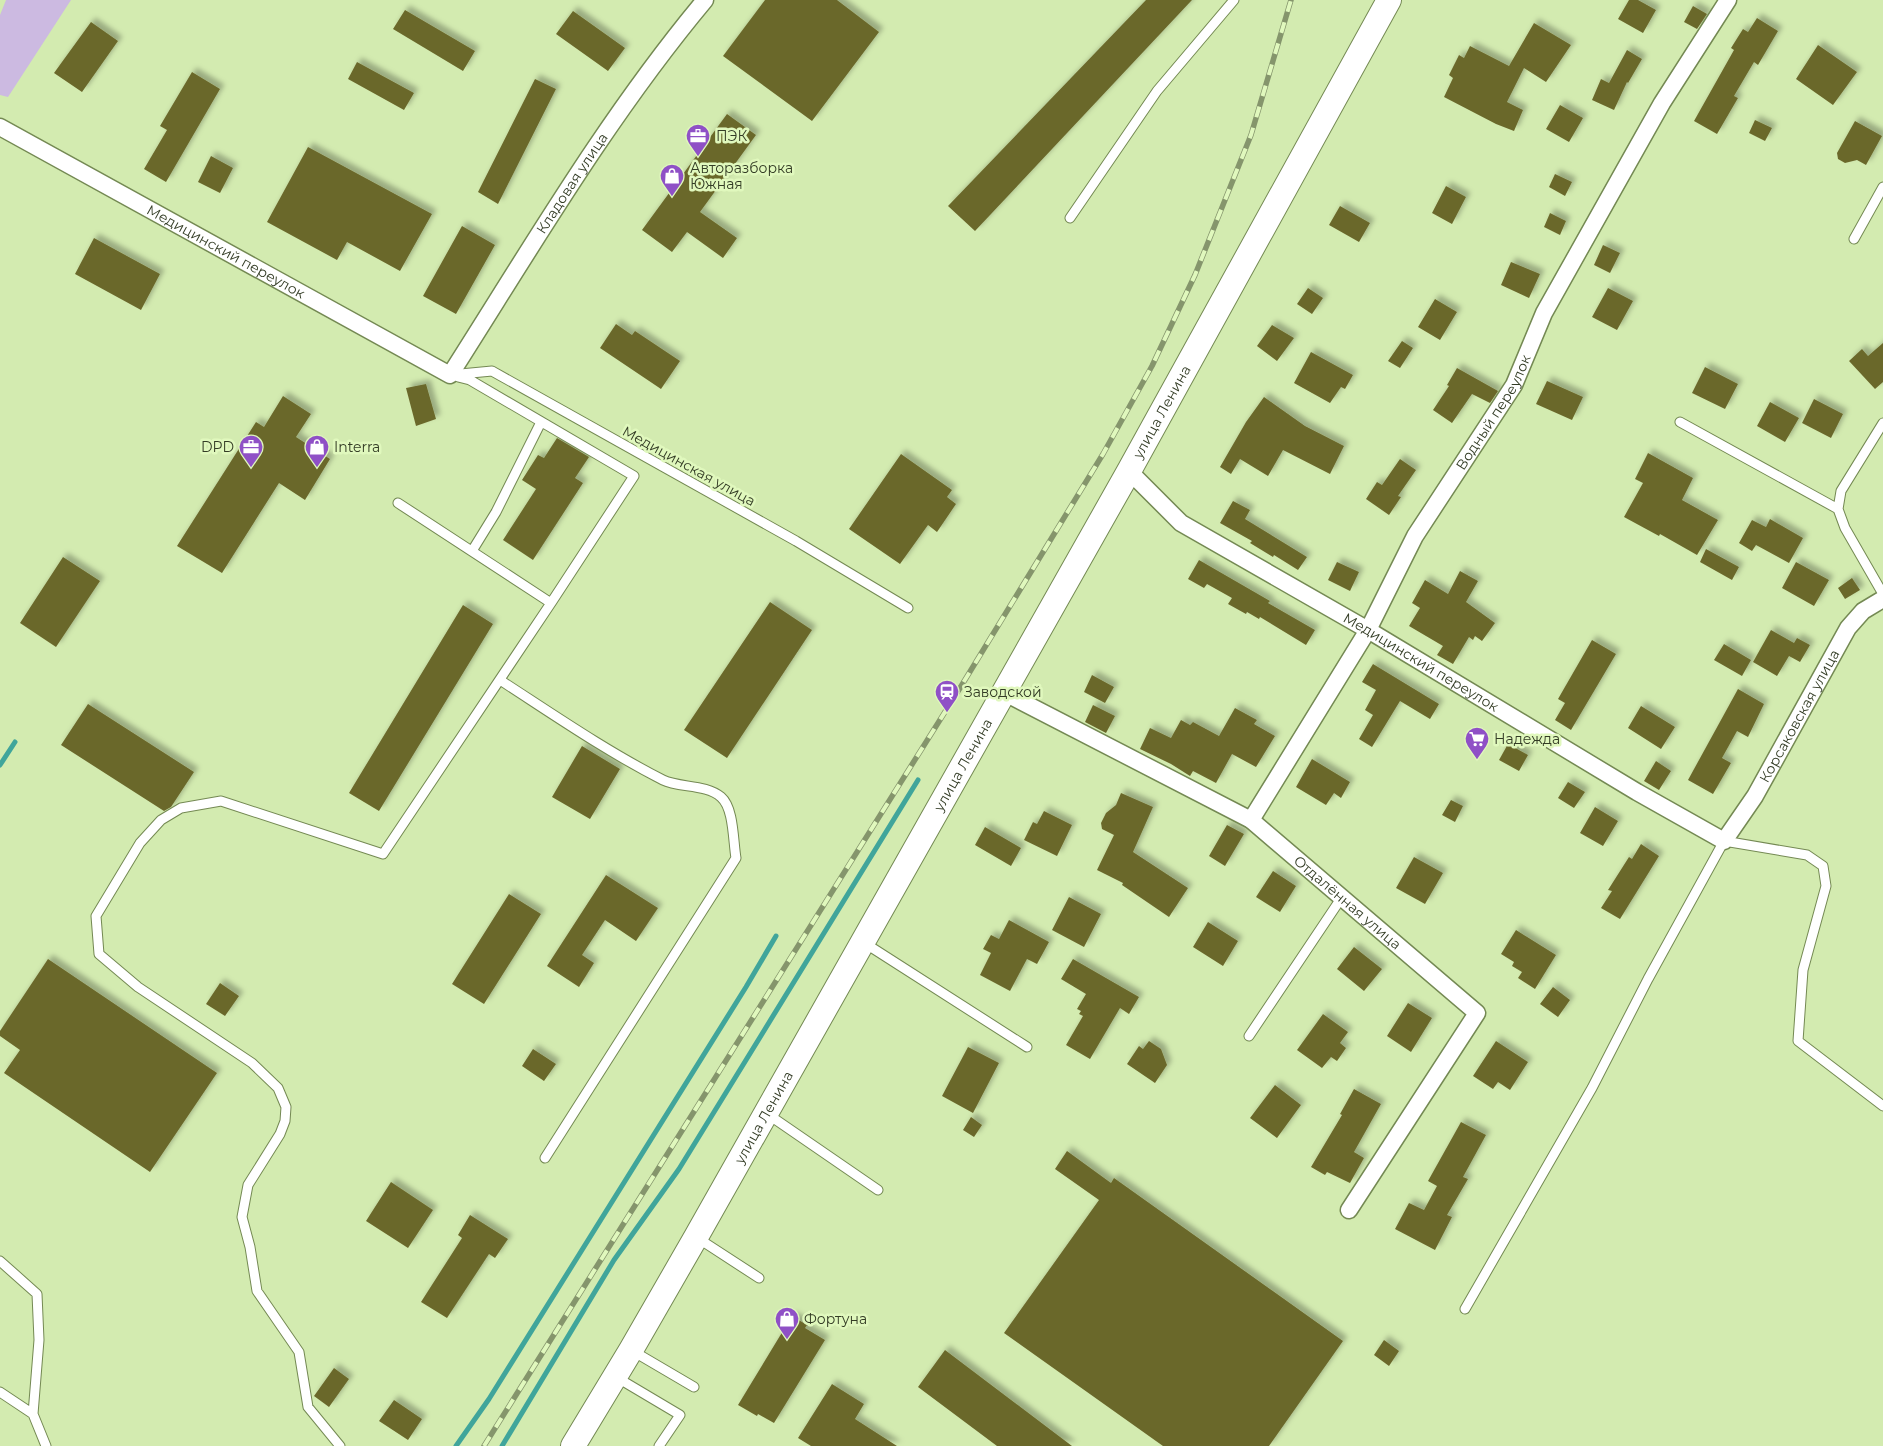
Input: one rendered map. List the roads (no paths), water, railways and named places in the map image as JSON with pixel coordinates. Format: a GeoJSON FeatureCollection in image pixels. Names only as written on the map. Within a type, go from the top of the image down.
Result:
{"type":"FeatureCollection","features":[{"type":"Feature","properties":{"kind":"main road","name":"улица Ленина"},"geometry":{"type":"LineString","coordinates":[[573,1446],[631,1350],[1129,471],[1389,0]]}},
{"type":"Feature","properties":{"kind":"street","name":"Кладовая улица"},"geometry":{"type":"LineString","coordinates":[[450,375],[605,133],[705,0]]}},
{"type":"Feature","properties":{"kind":"street","name":"Водный переулок"},"geometry":{"type":"LineString","coordinates":[[1250,820],[1368,630],[1415,536],[1514,385],[1544,313],[1662,103],[1728,0]]}},
{"type":"Feature","properties":{"kind":"street","name":"Медицинский переулок"},"geometry":{"type":"LineString","coordinates":[[0,127],[450,375]]}},
{"type":"Feature","properties":{"kind":"street","name":"Медицинский переулок"},"geometry":{"type":"LineString","coordinates":[[1129,471],[1181,523],[1368,630],[1637,792],[1724,841]]}},
{"type":"Feature","properties":{"kind":"street","name":"Корсаковская улица"},"geometry":{"type":"LineString","coordinates":[[1724,841],[1755,796],[1848,628],[1862,612],[1883,599]]}},
{"type":"Feature","properties":{"kind":"street","name":"Отдалённая улица"},"geometry":{"type":"LineString","coordinates":[[1003,692],[1250,820],[1477,1014],[1349,1210]]}},
{"type":"Feature","properties":{"kind":"lane"},"geometry":{"type":"LineString","coordinates":[[1070,218],[1157,90],[1234,0]]}},
{"type":"Feature","properties":{"kind":"lane"},"geometry":{"type":"LineString","coordinates":[[1854,239],[1883,187]]}},
{"type":"Feature","properties":{"kind":"lane","name":"Медицинская улица"},"geometry":{"type":"LineString","coordinates":[[450,375],[492,371],[796,541],[908,608]]}},
{"type":"Feature","properties":{"kind":"lane"},"geometry":{"type":"LineString","coordinates":[[340,1446],[308,1407],[299,1352],[257,1291],[250,1247],[242,1217],[248,1185],[280,1134],[285,1121],[286,1107],[278,1088],[252,1063],[138,987],[99,954],[96,916],[140,843],[161,820],[181,808],[191,805],[221,801],[383,854],[634,476],[470,380],[450,375]]}},
{"type":"Feature","properties":{"kind":"lane"},"geometry":{"type":"LineString","coordinates":[[472,551],[496,512],[541,422]]}},
{"type":"Feature","properties":{"kind":"lane"},"geometry":{"type":"LineString","coordinates":[[1680,422],[1838,509]]}},
{"type":"Feature","properties":{"kind":"lane"},"geometry":{"type":"LineString","coordinates":[[1883,423],[1841,491],[1838,509],[1845,528],[1883,594]]}},
{"type":"Feature","properties":{"kind":"lane"},"geometry":{"type":"LineString","coordinates":[[398,503],[551,603]]}},
{"type":"Feature","properties":{"kind":"lane"},"geometry":{"type":"LineString","coordinates":[[500,680],[612,753],[665,781],[692,786],[720,796],[729,807],[736,858],[545,1158]]}},
{"type":"Feature","properties":{"kind":"lane"},"geometry":{"type":"LineString","coordinates":[[1464,1308],[1592,1088],[1648,979],[1724,841],[1807,855],[1823,866],[1826,886],[1803,970],[1798,1041],[1883,1106]]}},
{"type":"Feature","properties":{"kind":"lane"},"geometry":{"type":"LineString","coordinates":[[1250,1036],[1342,897]]}},
{"type":"Feature","properties":{"kind":"lane"},"geometry":{"type":"LineString","coordinates":[[863,942],[1027,1047]]}},
{"type":"Feature","properties":{"kind":"lane"},"geometry":{"type":"LineString","coordinates":[[766,1113],[878,1190]]}},
{"type":"Feature","properties":{"kind":"lane"},"geometry":{"type":"LineString","coordinates":[[696,1236],[759,1278]]}},
{"type":"Feature","properties":{"kind":"lane"},"geometry":{"type":"LineString","coordinates":[[0,1261],[37,1294],[39,1340],[34,1414],[46,1446]]}},
{"type":"Feature","properties":{"kind":"lane"},"geometry":{"type":"LineString","coordinates":[[631,1350],[694,1387]]}},
{"type":"Feature","properties":{"kind":"lane"},"geometry":{"type":"LineString","coordinates":[[615,1376],[680,1415],[659,1446]]}},
{"type":"Feature","properties":{"kind":"lane"},"geometry":{"type":"LineString","coordinates":[[0,1392],[34,1414]]}},
{"type":"Feature","properties":{"kind":"waterway"},"geometry":{"type":"LineString","coordinates":[[0,765],[15,742]]}},
{"type":"Feature","properties":{"kind":"waterway"},"geometry":{"type":"LineString","coordinates":[[502,1446],[614,1260],[679,1169],[918,780]]}},
{"type":"Feature","properties":{"kind":"waterway"},"geometry":{"type":"LineString","coordinates":[[456,1446],[489,1399],[776,936]]}},
{"type":"Feature","properties":{"kind":"railway"},"geometry":{"type":"LineString","coordinates":[[484,1446],[960,688],[1103,454],[1152,366],[1195,275],[1251,135],[1291,0]]}},
{"type":"Feature","properties":{"kind":"place","name":"ПЭК"},"geometry":{"type":"Point","coordinates":[698,157]}},
{"type":"Feature","properties":{"kind":"place","name":"Авторазборка Южная"},"geometry":{"type":"Point","coordinates":[672,197]}},
{"type":"Feature","properties":{"kind":"place","name":"DPD"},"geometry":{"type":"Point","coordinates":[251,468]}},
{"type":"Feature","properties":{"kind":"place","name":"Interra"},"geometry":{"type":"Point","coordinates":[317,468]}},
{"type":"Feature","properties":{"kind":"place","name":"Заводской"},"geometry":{"type":"Point","coordinates":[947,713]}},
{"type":"Feature","properties":{"kind":"place","name":"Надежда"},"geometry":{"type":"Point","coordinates":[1477,760]}},
{"type":"Feature","properties":{"kind":"place","name":"Фортуна"},"geometry":{"type":"Point","coordinates":[787,1340]}}]}
